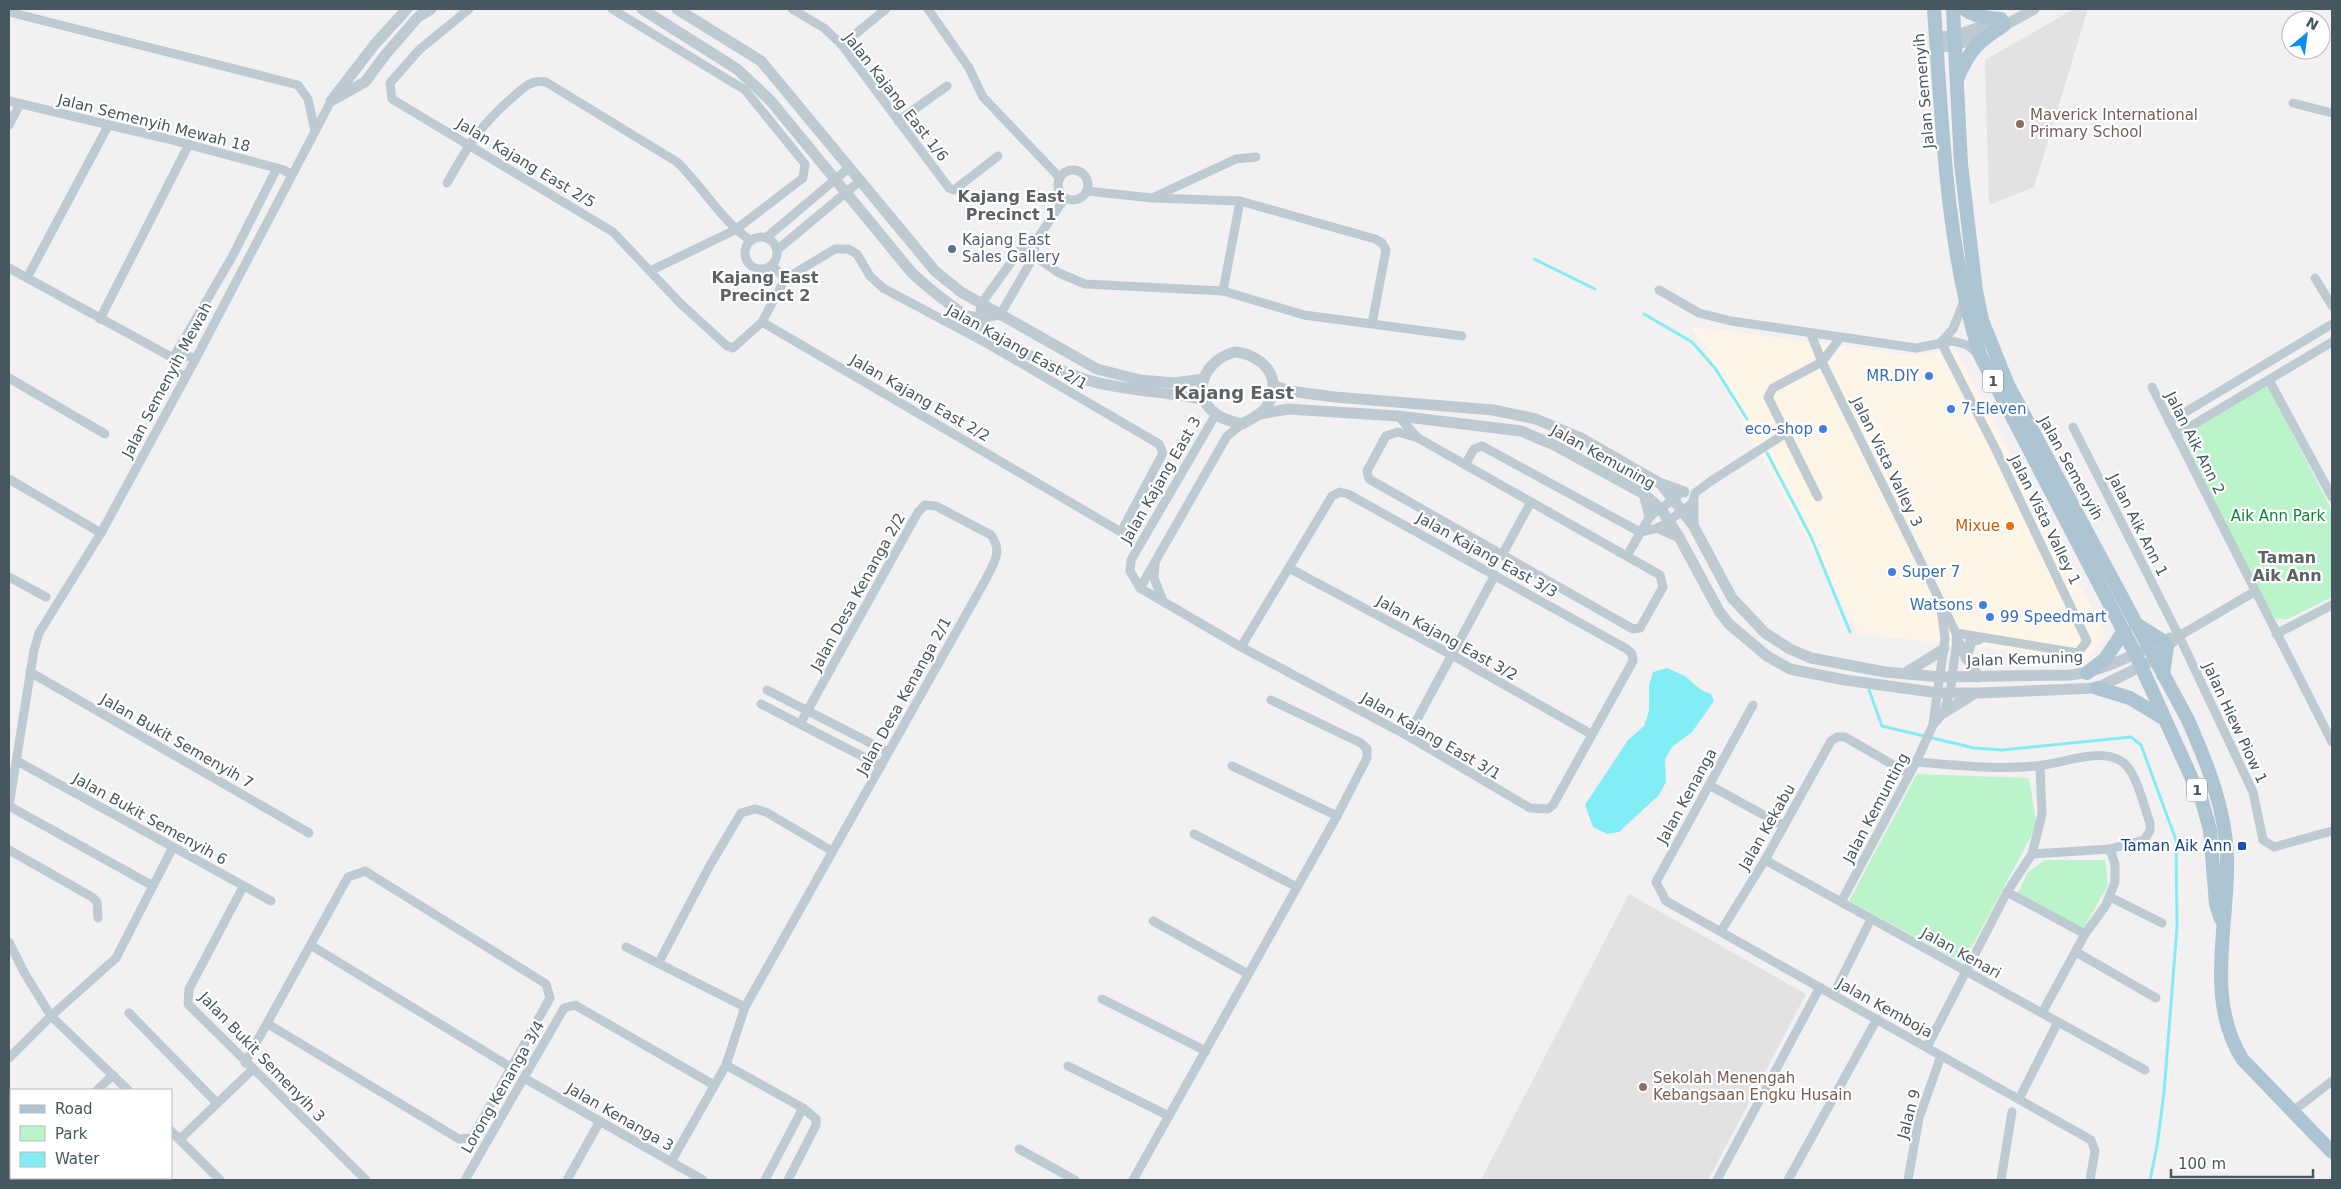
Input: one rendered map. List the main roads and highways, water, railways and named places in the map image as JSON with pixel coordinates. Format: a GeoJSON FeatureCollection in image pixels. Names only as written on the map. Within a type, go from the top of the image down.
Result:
{"type":"FeatureCollection","features":[{"type":"Feature","properties":{"kind":"main road","name":"Jalan Semenyih"},"geometry":{"type":"LineString","coordinates":[[1934,9],[1948,178],[1966,298],[1980,355],[2124,631],[2145,658],[2163,675],[2188,720],[2206,760],[2216,793],[2227,857],[2226,903],[2222,923],[2222,999],[2224,1019],[2232,1043],[2243,1060],[2332,1152]]}},
{"type":"Feature","properties":{"kind":"main road","name":"Jalan Semenyih"},"geometry":{"type":"LineString","coordinates":[[1953,9],[1968,226],[1982,320],[1992,350],[2008,385],[2135,623],[2163,719],[2202,801],[2210,830],[2216,904],[2222,923]]}},
{"type":"Feature","properties":{"kind":"main road"},"geometry":{"type":"LineString","coordinates":[[1957,81],[1973,48],[2003,22],[1973,15],[1964,9]]}},
{"type":"Feature","properties":{"kind":"main road"},"geometry":{"type":"LineString","coordinates":[[2135,623],[2165,644],[2163,675]]}},
{"type":"Feature","properties":{"kind":"main road"},"geometry":{"type":"LineString","coordinates":[[2087,673],[2105,659],[2124,631]]}},
{"type":"Feature","properties":{"kind":"main road"},"geometry":{"type":"LineString","coordinates":[[2097,688],[2130,698],[2163,719]]}},
{"type":"Feature","properties":{"kind":"water"},"geometry":{"type":"Polygon","coordinates":[[[1667,668],[1685,676],[1701,690],[1711,694],[1714,701],[1692,732],[1672,747],[1665,759],[1666,782],[1659,795],[1619,832],[1607,834],[1593,827],[1585,805],[1628,740],[1644,726],[1649,711],[1649,685],[1653,672],[1667,668]]]}},
{"type":"Feature","properties":{"kind":"waterway"},"geometry":{"type":"LineString","coordinates":[[1534,259],[1595,289]]}},
{"type":"Feature","properties":{"kind":"waterway"},"geometry":{"type":"LineString","coordinates":[[1644,314],[1692,342],[1715,368],[1747,419]]}},
{"type":"Feature","properties":{"kind":"waterway"},"geometry":{"type":"LineString","coordinates":[[1767,453],[1811,537],[1850,632]]}},
{"type":"Feature","properties":{"kind":"waterway"},"geometry":{"type":"LineString","coordinates":[[1869,690],[1882,726],[1974,748],[2002,750],[2131,737],[2141,745],[2176,840],[2177,927],[2164,1093],[2157,1146],[2150,1180]]}},
{"type":"Feature","properties":{"kind":"place","name":"Maverick International Primary School"},"geometry":{"type":"Point","coordinates":[2020,124]}},
{"type":"Feature","properties":{"kind":"place","name":"Kajang East Sales Gallery"},"geometry":{"type":"Point","coordinates":[952,249]}},
{"type":"Feature","properties":{"kind":"place","name":"MR.DIY"},"geometry":{"type":"Point","coordinates":[1929,376]}},
{"type":"Feature","properties":{"kind":"place","name":"7-Eleven"},"geometry":{"type":"Point","coordinates":[1951,409]}},
{"type":"Feature","properties":{"kind":"place","name":"eco-shop"},"geometry":{"type":"Point","coordinates":[1823,429]}},
{"type":"Feature","properties":{"kind":"place","name":"Mixue"},"geometry":{"type":"Point","coordinates":[2010,526]}},
{"type":"Feature","properties":{"kind":"place","name":"Super 7"},"geometry":{"type":"Point","coordinates":[1892,572]}},
{"type":"Feature","properties":{"kind":"place","name":"Watsons"},"geometry":{"type":"Point","coordinates":[1983,605]}},
{"type":"Feature","properties":{"kind":"place","name":"99 Speedmart"},"geometry":{"type":"Point","coordinates":[1990,617]}},
{"type":"Feature","properties":{"kind":"place","name":"Taman Aik Ann"},"geometry":{"type":"Point","coordinates":[2242,846]}},
{"type":"Feature","properties":{"kind":"place","name":"Sekolah Menengah Kebangsaan Engku Husain"},"geometry":{"type":"Point","coordinates":[1643,1087]}},
{"type":"Feature","properties":{"kind":"district","name":"Kajang East Precinct 1"},"geometry":{"type":"Point","coordinates":[1011,205]}},
{"type":"Feature","properties":{"kind":"district","name":"Kajang East Precinct 2"},"geometry":{"type":"Point","coordinates":[765,286]}},
{"type":"Feature","properties":{"kind":"district","name":"Kajang East"},"geometry":{"type":"Point","coordinates":[1234,392]}},
{"type":"Feature","properties":{"kind":"district","name":"Taman Aik Ann"},"geometry":{"type":"Point","coordinates":[2287,566]}},
{"type":"Feature","properties":{"kind":"park label","name":"Aik Ann Park"},"geometry":{"type":"Point","coordinates":[2278,516]}}]}
